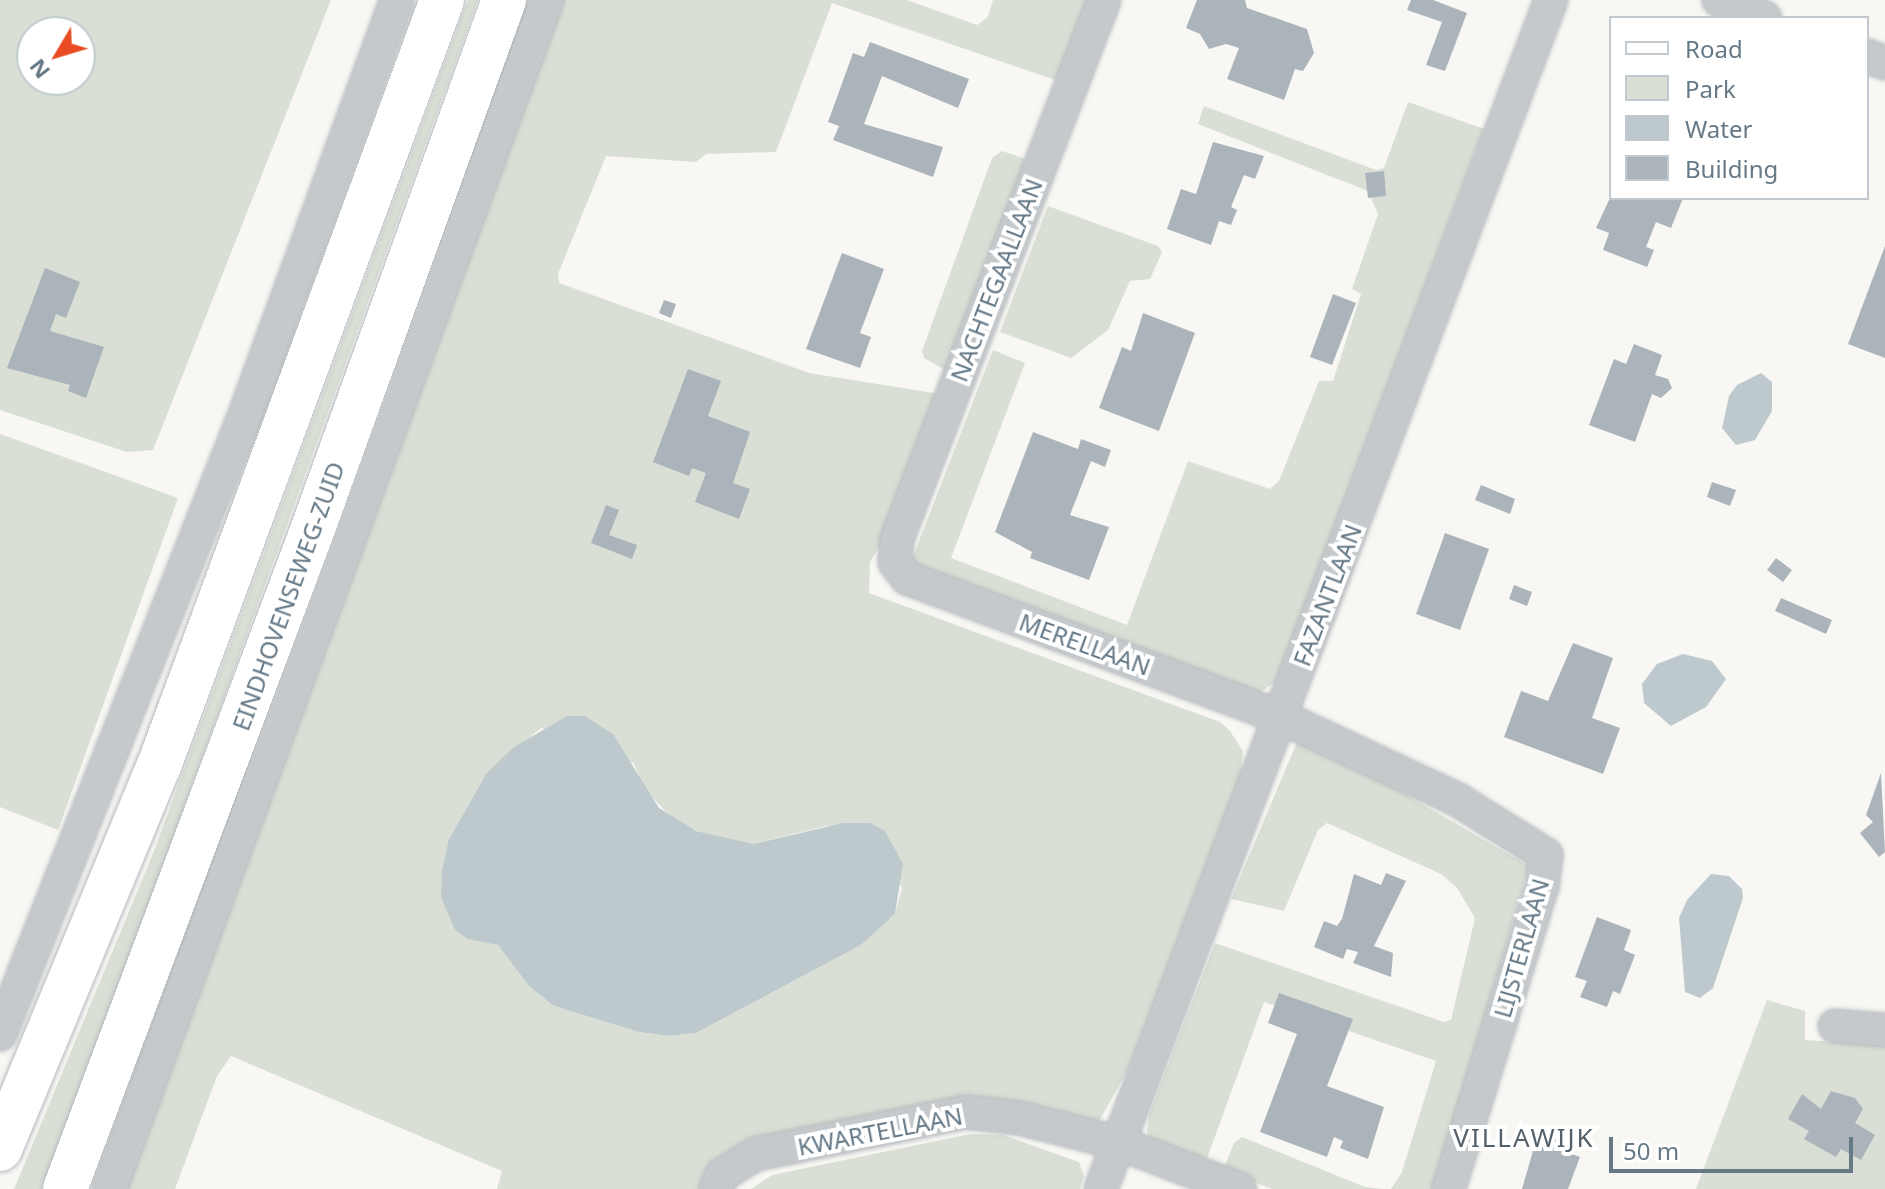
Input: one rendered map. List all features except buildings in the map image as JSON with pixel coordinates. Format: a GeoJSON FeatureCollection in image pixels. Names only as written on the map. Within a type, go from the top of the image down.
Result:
{"type":"FeatureCollection","features":[{"type":"Feature","properties":{"kind":"main road"},"geometry":{"type":"LineString","coordinates":[[0,1149],[159,766],[442,0]]}},
{"type":"Feature","properties":{"kind":"main road","name":"EINDHOVENSEWEG-ZUID"},"geometry":{"type":"LineString","coordinates":[[65,1189],[312,531],[504,0]]}},
{"type":"Feature","properties":{"kind":"street"},"geometry":{"type":"LineString","coordinates":[[0,1034],[244,417],[397,0]]}},
{"type":"Feature","properties":{"kind":"street","name":"EINDHOVENSEWEG-ZUID"},"geometry":{"type":"LineString","coordinates":[[110,1189],[547,0]]}},
{"type":"Feature","properties":{"kind":"street","name":"NACHTEGAALLAAN"},"geometry":{"type":"LineString","coordinates":[[895,562],[897,539],[1104,0]]}},
{"type":"Feature","properties":{"kind":"street","name":"FAZANTLAAN"},"geometry":{"type":"LineString","coordinates":[[1101,1189],[1551,0]]}},
{"type":"Feature","properties":{"kind":"street"},"geometry":{"type":"LineString","coordinates":[[1719,0],[1758,10]]}},
{"type":"Feature","properties":{"kind":"street","name":"MERELLAAN"},"geometry":{"type":"LineString","coordinates":[[895,562],[907,578],[1281,717]]}},
{"type":"Feature","properties":{"kind":"street","name":"LIJSTERLAAN"},"geometry":{"type":"LineString","coordinates":[[1281,717],[1458,800],[1546,855],[1542,886],[1449,1189]]}},
{"type":"Feature","properties":{"kind":"street"},"geometry":{"type":"LineString","coordinates":[[1835,1026],[1885,1030]]}},
{"type":"Feature","properties":{"kind":"street","name":"KWARTELLAAN"},"geometry":{"type":"LineString","coordinates":[[716,1189],[722,1175],[756,1154],[966,1112],[1019,1118],[1119,1143],[1239,1189]]}},
{"type":"Feature","properties":{"kind":"green space"},"geometry":{"type":"Polygon","coordinates":[[[0,0],[331,0],[153,450],[127,452],[0,410],[0,0]]]}},
{"type":"Feature","properties":{"kind":"green space"},"geometry":{"type":"Polygon","coordinates":[[[468,0],[478,0],[45,1189],[14,1189],[154,851],[468,0]]]}},
{"type":"Feature","properties":{"kind":"green space"},"geometry":{"type":"Polygon","coordinates":[[[557,0],[907,0],[977,25],[988,17],[993,0],[1087,0],[1058,81],[832,3],[776,152],[706,154],[696,162],[606,156],[558,274],[559,283],[809,373],[940,394],[887,534],[870,562],[869,593],[1220,722],[1243,751],[1240,781],[1186,931],[1127,1071],[1097,1125],[1082,1126],[1002,1099],[965,1101],[702,1189],[497,1189],[502,1171],[231,1056],[217,1076],[175,1189],[125,1189],[557,0]],[[541,728],[486,774],[449,839],[498,945],[530,986],[554,1006],[639,1032],[669,1036],[696,1033],[861,945],[895,914],[902,888],[870,823],[826,826],[753,844],[724,840],[677,824],[643,787],[634,763],[541,728]]]}},
{"type":"Feature","properties":{"kind":"green space"},"geometry":{"type":"Polygon","coordinates":[[[1408,102],[1484,129],[1277,681],[1257,694],[909,567],[993,350],[1025,363],[951,558],[1127,625],[1188,461],[1270,489],[1279,481],[1319,381],[1333,381],[1361,294],[1352,289],[1378,214],[1368,191],[1198,124],[1204,106],[1376,170],[1384,168],[1408,102]]]}},
{"type":"Feature","properties":{"kind":"green space"},"geometry":{"type":"Polygon","coordinates":[[[1002,151],[1029,160],[949,372],[924,358],[922,351],[992,158],[1002,151]]]}},
{"type":"Feature","properties":{"kind":"green space"},"geometry":{"type":"Polygon","coordinates":[[[1048,206],[1158,246],[1162,252],[1150,279],[1130,281],[1108,330],[1071,358],[1000,332],[1048,206]]]}},
{"type":"Feature","properties":{"kind":"green space"},"geometry":{"type":"Polygon","coordinates":[[[0,434],[178,498],[58,830],[0,807],[0,434]]]}},
{"type":"Feature","properties":{"kind":"green space"},"geometry":{"type":"Polygon","coordinates":[[[1297,742],[1353,764],[1529,866],[1434,1189],[1391,1189],[1402,1172],[1436,1061],[1264,1002],[1205,1164],[1150,1139],[1147,1132],[1149,1114],[1215,943],[1444,1022],[1451,1020],[1475,918],[1457,888],[1441,874],[1327,823],[1318,830],[1284,911],[1231,899],[1297,742]]]}},
{"type":"Feature","properties":{"kind":"green space"},"geometry":{"type":"Polygon","coordinates":[[[1767,1000],[1805,1011],[1805,1040],[1885,1045],[1885,1189],[1696,1189],[1767,1000]]]}},
{"type":"Feature","properties":{"kind":"green space"},"geometry":{"type":"Polygon","coordinates":[[[970,1134],[1003,1135],[1079,1162],[1084,1176],[1080,1189],[751,1189],[772,1175],[970,1134]]]}},
{"type":"Feature","properties":{"kind":"green space"},"geometry":{"type":"Polygon","coordinates":[[[1242,1137],[1365,1187],[1383,1189],[1272,1189],[1223,1170],[1234,1143],[1242,1137]]]}},
{"type":"Feature","properties":{"kind":"water"},"geometry":{"type":"Polygon","coordinates":[[[1761,373],[1772,382],[1772,411],[1755,440],[1736,445],[1722,428],[1729,396],[1737,385],[1761,373]]]}},
{"type":"Feature","properties":{"kind":"water"},"geometry":{"type":"Polygon","coordinates":[[[1683,654],[1712,661],[1726,679],[1706,707],[1671,726],[1644,703],[1642,684],[1657,664],[1683,654]]]}},
{"type":"Feature","properties":{"kind":"water"},"geometry":{"type":"Polygon","coordinates":[[[567,716],[585,716],[613,734],[659,808],[696,831],[753,844],[843,823],[870,823],[885,831],[903,864],[895,914],[861,945],[696,1033],[669,1036],[639,1032],[554,1006],[530,987],[498,945],[468,939],[455,930],[441,897],[442,871],[449,839],[486,774],[514,747],[567,716]]]}},
{"type":"Feature","properties":{"kind":"water"},"geometry":{"type":"Polygon","coordinates":[[[1711,874],[1729,876],[1742,889],[1743,898],[1713,988],[1700,998],[1685,992],[1679,918],[1687,900],[1711,874]]]}},
{"type":"Feature","properties":{"kind":"district","name":"VILLAWIJK"},"geometry":{"type":"Point","coordinates":[1524,1138]}}]}
